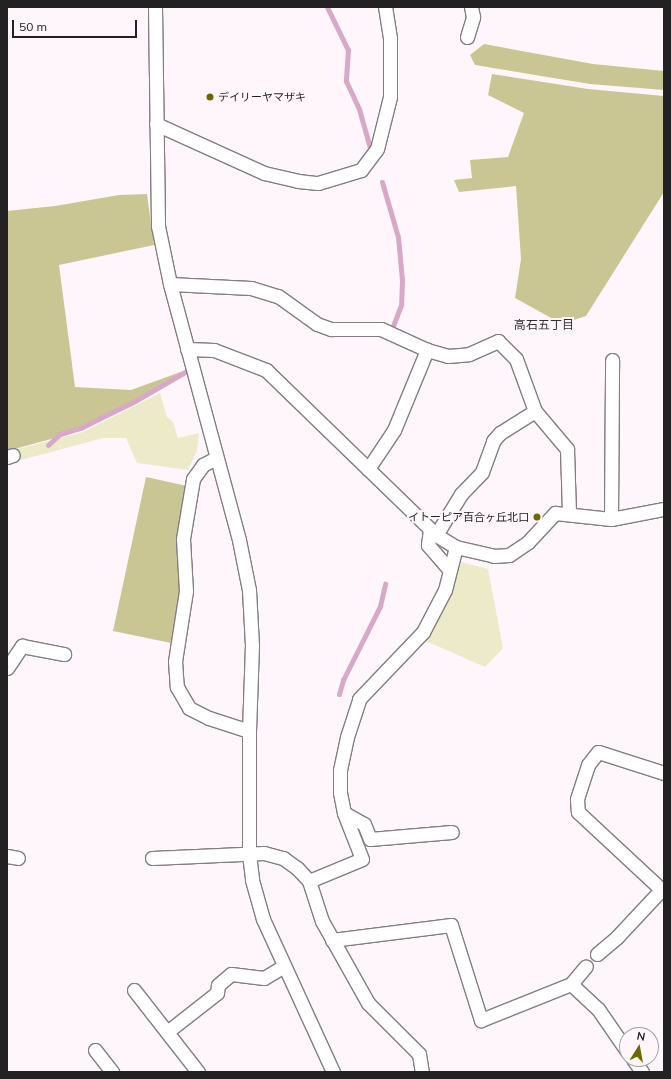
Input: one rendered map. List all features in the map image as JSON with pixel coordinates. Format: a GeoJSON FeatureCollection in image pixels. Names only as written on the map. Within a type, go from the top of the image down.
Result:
{"type":"FeatureCollection","features":[{"type":"Feature","properties":{"kind":"street"},"geometry":{"type":"LineString","coordinates":[[155,7],[158,226],[170,284],[239,540],[249,590],[252,645],[249,731],[249,854],[252,880],[263,919],[333,1072]]}},
{"type":"Feature","properties":{"kind":"street"},"geometry":{"type":"LineString","coordinates":[[156,124],[264,173],[298,181],[318,183],[361,170],[377,149],[390,97],[390,38],[385,7]]}},
{"type":"Feature","properties":{"kind":"street"},"geometry":{"type":"LineString","coordinates":[[467,37],[473,17],[471,7]]}},
{"type":"Feature","properties":{"kind":"street"},"geometry":{"type":"LineString","coordinates":[[170,284],[252,288],[278,296],[316,324],[331,329],[381,329],[427,350],[459,357],[498,341],[516,359],[535,411],[567,450],[569,514]]}},
{"type":"Feature","properties":{"kind":"street"},"geometry":{"type":"LineString","coordinates":[[187,349],[214,350],[266,370],[433,533],[456,547],[494,556],[509,555],[528,542],[555,513],[610,519],[664,509]]}},
{"type":"Feature","properties":{"kind":"street"},"geometry":{"type":"LineString","coordinates":[[368,469],[394,430],[427,350]]}},
{"type":"Feature","properties":{"kind":"street"},"geometry":{"type":"LineString","coordinates":[[610,519],[612,360]]}},
{"type":"Feature","properties":{"kind":"street"},"geometry":{"type":"LineString","coordinates":[[450,570],[428,544],[433,533],[461,494],[482,472],[493,441],[500,433],[535,411]]}},
{"type":"Feature","properties":{"kind":"street"},"geometry":{"type":"LineString","coordinates":[[216,458],[203,465],[194,479],[183,539],[186,591],[175,661],[178,687],[189,708],[209,718],[249,731]]}},
{"type":"Feature","properties":{"kind":"street"},"geometry":{"type":"LineString","coordinates":[[309,881],[362,859],[344,813],[340,770],[347,737],[359,699],[423,632],[445,590],[456,547]]}},
{"type":"Feature","properties":{"kind":"street"},"geometry":{"type":"LineString","coordinates":[[7,668],[22,646],[64,654]]}},
{"type":"Feature","properties":{"kind":"street"},"geometry":{"type":"LineString","coordinates":[[597,954],[617,937],[663,891],[578,812],[577,799],[588,765],[598,752],[664,773]]}},
{"type":"Feature","properties":{"kind":"street"},"geometry":{"type":"LineString","coordinates":[[344,813],[364,824],[370,839],[452,832]]}},
{"type":"Feature","properties":{"kind":"street"},"geometry":{"type":"LineString","coordinates":[[152,858],[264,853],[283,858],[309,881],[322,921],[368,1003],[419,1054],[422,1072]]}},
{"type":"Feature","properties":{"kind":"street"},"geometry":{"type":"LineString","coordinates":[[332,940],[451,926],[482,1020],[571,984],[586,966]]}},
{"type":"Feature","properties":{"kind":"street"},"geometry":{"type":"LineString","coordinates":[[167,1032],[217,993],[218,985],[232,974],[264,978],[284,966]]}},
{"type":"Feature","properties":{"kind":"street"},"geometry":{"type":"LineString","coordinates":[[571,984],[598,1009],[619,1039]]}},
{"type":"Feature","properties":{"kind":"street"},"geometry":{"type":"LineString","coordinates":[[134,990],[198,1072]]}},
{"type":"Feature","properties":{"kind":"street"},"geometry":{"type":"LineString","coordinates":[[95,1050],[112,1072]]}},
{"type":"Feature","properties":{"kind":"shaded area"},"geometry":{"type":"Polygon","coordinates":[[[484,44],[593,64],[664,71],[664,90],[590,84],[475,65],[470,55],[484,44]]]}},
{"type":"Feature","properties":{"kind":"shaded area"},"geometry":{"type":"Polygon","coordinates":[[[492,74],[588,89],[664,96],[664,192],[586,316],[562,324],[515,298],[521,259],[516,186],[459,192],[454,180],[472,178],[470,160],[508,157],[524,113],[488,95],[492,74]]]}},
{"type":"Feature","properties":{"kind":"shaded area"},"geometry":{"type":"Polygon","coordinates":[[[147,194],[154,245],[59,265],[75,387],[131,390],[186,370],[187,374],[84,430],[7,451],[7,211],[55,206],[119,195],[147,194]]]}},
{"type":"Feature","properties":{"kind":"shaded area"},"geometry":{"type":"Polygon","coordinates":[[[160,393],[167,417],[173,422],[178,438],[199,433],[197,451],[188,470],[137,463],[126,438],[103,438],[18,461],[14,450],[83,432],[160,393]]]}},
{"type":"Feature","properties":{"kind":"shaded area"},"geometry":{"type":"Polygon","coordinates":[[[146,477],[187,486],[181,580],[171,643],[113,631],[146,477]]]}},
{"type":"Feature","properties":{"kind":"shaded area"},"geometry":{"type":"Polygon","coordinates":[[[461,562],[488,569],[503,648],[485,667],[426,641],[434,626],[431,624],[437,613],[440,615],[452,593],[461,562]]]}},
{"type":"Feature","properties":{"kind":"waterway"},"geometry":{"type":"LineString","coordinates":[[327,7],[348,50],[346,81],[359,109],[370,148]]}},
{"type":"Feature","properties":{"kind":"waterway"},"geometry":{"type":"LineString","coordinates":[[382,182],[398,237],[402,280],[401,305],[392,328]]}},
{"type":"Feature","properties":{"kind":"waterway"},"geometry":{"type":"LineString","coordinates":[[48,445],[60,434],[80,428],[135,401],[192,368]]}},
{"type":"Feature","properties":{"kind":"waterway"},"geometry":{"type":"LineString","coordinates":[[339,694],[343,680],[380,606],[385,584]]}},
{"type":"Feature","properties":{"kind":"place","name":"デイリーヤマザキ"},"geometry":{"type":"Point","coordinates":[210,97]}},
{"type":"Feature","properties":{"kind":"place","name":"イトーピア百合ヶ丘北口"},"geometry":{"type":"Point","coordinates":[537,517]}},
{"type":"Feature","properties":{"kind":"district","name":"高石五丁目"},"geometry":{"type":"Point","coordinates":[544,325]}}]}
